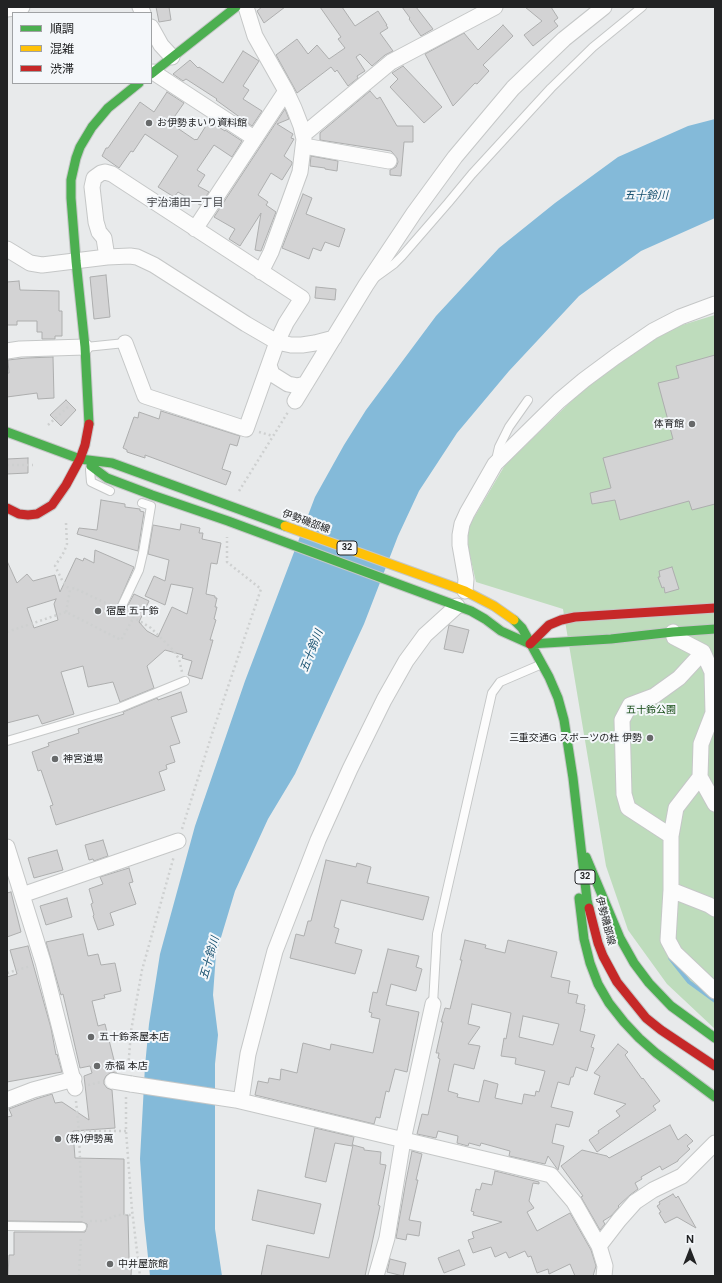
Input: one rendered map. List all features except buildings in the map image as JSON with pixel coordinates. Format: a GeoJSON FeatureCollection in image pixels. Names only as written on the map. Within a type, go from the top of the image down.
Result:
{"type":"FeatureCollection","features":[{"type":"Feature","properties":{"kind":"street"},"geometry":{"type":"LineString","coordinates":[[7,9],[22,7]]}},
{"type":"Feature","properties":{"kind":"street"},"geometry":{"type":"LineString","coordinates":[[236,7],[152,73],[254,138]]}},
{"type":"Feature","properties":{"kind":"street"},"geometry":{"type":"LineString","coordinates":[[246,7],[255,36],[286,91],[298,118],[303,140],[300,172],[271,252],[261,272]]}},
{"type":"Feature","properties":{"kind":"street"},"geometry":{"type":"LineString","coordinates":[[303,140],[391,62],[495,7]]}},
{"type":"Feature","properties":{"kind":"street"},"geometry":{"type":"LineString","coordinates":[[295,402],[366,285],[414,213],[455,157],[508,94],[564,39],[604,7]]}},
{"type":"Feature","properties":{"kind":"street"},"geometry":{"type":"LineString","coordinates":[[152,29],[161,45],[172,57]]}},
{"type":"Feature","properties":{"kind":"street"},"geometry":{"type":"LineString","coordinates":[[7,508],[19,514],[28,515],[37,514],[52,505],[59,497],[80,459],[85,445],[89,428],[85,347],[76,261],[71,180],[76,158],[86,136],[108,108],[138,84]]}},
{"type":"Feature","properties":{"kind":"street"},"geometry":{"type":"LineString","coordinates":[[195,229],[286,91]]}},
{"type":"Feature","properties":{"kind":"street"},"geometry":{"type":"LineString","coordinates":[[303,140],[389,161]]}},
{"type":"Feature","properties":{"kind":"street"},"geometry":{"type":"LineString","coordinates":[[107,257],[104,238],[99,232],[96,222],[92,187],[94,178],[105,172],[112,174],[302,298],[286,323],[277,342],[246,428],[146,396],[125,343]]}},
{"type":"Feature","properties":{"kind":"street"},"geometry":{"type":"LineString","coordinates":[[7,249],[30,263],[42,265],[107,257],[130,256],[154,265],[234,317],[277,342],[302,344],[315,343],[334,338]]}},
{"type":"Feature","properties":{"kind":"street"},"geometry":{"type":"LineString","coordinates":[[459,589],[466,580],[460,545],[462,524],[495,464],[559,401],[603,366],[653,331],[680,317],[715,304]]}},
{"type":"Feature","properties":{"kind":"street"},"geometry":{"type":"LineString","coordinates":[[7,351],[85,347]]}},
{"type":"Feature","properties":{"kind":"street"},"geometry":{"type":"LineString","coordinates":[[269,365],[272,374],[288,384],[298,386],[305,384]]}},
{"type":"Feature","properties":{"kind":"street","name":"伊勢磯部線"},"geometry":{"type":"LineString","coordinates":[[7,432],[80,459],[108,478],[231,522],[471,612],[485,619],[501,631],[530,644]]}},
{"type":"Feature","properties":{"kind":"street","name":"伊勢磯部線"},"geometry":{"type":"LineString","coordinates":[[80,459],[112,463],[459,589],[494,606],[510,617],[522,628],[542,664],[558,698],[564,720],[573,778],[587,900],[603,956],[617,982],[646,1018],[661,1030],[715,1066]]}},
{"type":"Feature","properties":{"kind":"street"},"geometry":{"type":"LineString","coordinates":[[239,1101],[248,1054],[275,951],[318,840],[384,700],[406,661],[451,604]]}},
{"type":"Feature","properties":{"kind":"street"},"geometry":{"type":"LineString","coordinates":[[530,644],[550,625],[575,617],[715,608]]}},
{"type":"Feature","properties":{"kind":"street"},"geometry":{"type":"LineString","coordinates":[[530,644],[611,639],[715,629]]}},
{"type":"Feature","properties":{"kind":"street"},"geometry":{"type":"LineString","coordinates":[[673,632],[674,637],[703,652],[712,672],[714,683],[713,713],[701,744],[700,777],[715,804]]}},
{"type":"Feature","properties":{"kind":"street"},"geometry":{"type":"LineString","coordinates":[[671,836],[628,808],[624,794],[622,720],[630,705],[654,696],[679,678],[703,652]]}},
{"type":"Feature","properties":{"kind":"street"},"geometry":{"type":"LineString","coordinates":[[700,777],[676,808],[671,836],[671,890],[668,940],[674,954],[715,991]]}},
{"type":"Feature","properties":{"kind":"street"},"geometry":{"type":"LineString","coordinates":[[22,896],[178,841]]}},
{"type":"Feature","properties":{"kind":"street"},"geometry":{"type":"LineString","coordinates":[[581,845],[620,938],[634,963],[649,983],[671,1006],[715,1038]]}},
{"type":"Feature","properties":{"kind":"street"},"geometry":{"type":"LineString","coordinates":[[581,845],[578,883],[580,911],[590,963],[598,984],[609,1003],[639,1038],[656,1054],[715,1097]]}},
{"type":"Feature","properties":{"kind":"street"},"geometry":{"type":"LineString","coordinates":[[7,847],[43,962],[74,1083],[33,1090],[7,1100]]}},
{"type":"Feature","properties":{"kind":"street"},"geometry":{"type":"LineString","coordinates":[[671,890],[709,905],[715,909]]}},
{"type":"Feature","properties":{"kind":"street"},"geometry":{"type":"LineString","coordinates":[[376,1276],[387,1238],[403,1140],[434,1004]]}},
{"type":"Feature","properties":{"kind":"street"},"geometry":{"type":"LineString","coordinates":[[124,1084],[239,1101],[551,1175],[574,1202],[599,1246],[605,1266],[604,1276]]}},
{"type":"Feature","properties":{"kind":"street"},"geometry":{"type":"LineString","coordinates":[[599,1246],[635,1202],[653,1190],[682,1176],[715,1143]]}},
{"type":"Feature","properties":{"kind":"lane"},"geometry":{"type":"LineString","coordinates":[[366,285],[394,264],[402,256],[476,170],[551,88],[593,47],[642,7]]}},
{"type":"Feature","properties":{"kind":"lane"},"geometry":{"type":"LineString","coordinates":[[85,347],[125,343]]}},
{"type":"Feature","properties":{"kind":"lane"},"geometry":{"type":"LineString","coordinates":[[495,464],[499,447],[509,427],[528,400]]}},
{"type":"Feature","properties":{"kind":"lane"},"geometry":{"type":"LineString","coordinates":[[90,465],[90,482],[118,494]]}},
{"type":"Feature","properties":{"kind":"lane"},"geometry":{"type":"LineString","coordinates":[[120,610],[139,570],[151,506],[131,498]]}},
{"type":"Feature","properties":{"kind":"lane"},"geometry":{"type":"LineString","coordinates":[[434,1004],[437,934],[492,693],[500,682],[542,664]]}},
{"type":"Feature","properties":{"kind":"lane"},"geometry":{"type":"LineString","coordinates":[[7,741],[119,708],[185,681]]}},
{"type":"Feature","properties":{"kind":"lane"},"geometry":{"type":"LineString","coordinates":[[7,1226],[82,1224]]}},
{"type":"Feature","properties":{"kind":"path"},"geometry":{"type":"LineString","coordinates":[[231,507],[249,474],[295,402]]}},
{"type":"Feature","properties":{"kind":"path"},"geometry":{"type":"LineString","coordinates":[[48,425],[70,405]]}},
{"type":"Feature","properties":{"kind":"path"},"geometry":{"type":"LineString","coordinates":[[7,466],[33,465]]}},
{"type":"Feature","properties":{"kind":"path"},"geometry":{"type":"LineString","coordinates":[[140,1276],[132,1215],[124,1084],[131,1031],[142,970],[178,841],[212,734],[262,589],[227,562],[231,522]]}},
{"type":"Feature","properties":{"kind":"path"},"geometry":{"type":"LineString","coordinates":[[66,523],[67,544],[64,552],[54,566],[63,582],[70,590]]}},
{"type":"Feature","properties":{"kind":"path"},"geometry":{"type":"LineString","coordinates":[[70,590],[74,588],[134,617],[152,628],[173,650],[179,659],[185,681]]}},
{"type":"Feature","properties":{"kind":"path"},"geometry":{"type":"LineString","coordinates":[[66,612],[70,590]]}},
{"type":"Feature","properties":{"kind":"path"},"geometry":{"type":"LineString","coordinates":[[7,632],[66,612],[121,640],[134,617]]}},
{"type":"Feature","properties":{"kind":"path"},"geometry":{"type":"LineString","coordinates":[[7,973],[43,962]]}},
{"type":"Feature","properties":{"kind":"path"},"geometry":{"type":"LineString","coordinates":[[79,1276],[82,1224],[79,1132],[74,1083],[106,1081],[124,1084]]}},
{"type":"Feature","properties":{"kind":"path"},"geometry":{"type":"LineString","coordinates":[[79,1132],[126,1131]]}},
{"type":"Feature","properties":{"kind":"path"},"geometry":{"type":"LineString","coordinates":[[82,1224],[104,1221],[117,1215],[132,1215]]}},
{"type":"Feature","properties":{"kind":"green space","name":"三重交通G スポーツの杜 伊勢"},"geometry":{"type":"Polygon","coordinates":[[[715,315],[715,1029],[667,984],[628,930],[606,866],[563,609],[476,582],[467,543],[469,526],[505,465],[588,385],[669,329],[715,315]]]}},
{"type":"Feature","properties":{"kind":"water","name":"五十鈴川"},"geometry":{"type":"Polygon","coordinates":[[[715,119],[715,218],[641,251],[579,296],[509,371],[457,433],[419,491],[398,536],[364,624],[295,774],[268,819],[235,891],[216,954],[213,995],[218,1035],[215,1064],[215,1229],[222,1276],[150,1276],[140,1159],[149,1024],[160,954],[195,826],[245,681],[315,497],[344,445],[366,410],[436,316],[499,248],[555,203],[618,157],[688,126],[715,119]]]}},
{"type":"Feature","properties":{"kind":"waterway"},"geometry":{"type":"LineString","coordinates":[[670,958],[689,982],[715,1001]]}},
{"type":"Feature","properties":{"kind":"traffic: fast"},"geometry":{"type":"LineString","coordinates":[[152,73],[236,7]]}},
{"type":"Feature","properties":{"kind":"traffic: fast"},"geometry":{"type":"LineString","coordinates":[[89,424],[85,347],[76,261],[71,180],[80,147],[92,127],[108,108],[138,84]]}},
{"type":"Feature","properties":{"kind":"traffic: fast"},"geometry":{"type":"LineString","coordinates":[[7,432],[80,459],[112,463],[285,526]]}},
{"type":"Feature","properties":{"kind":"traffic: fast"},"geometry":{"type":"LineString","coordinates":[[91,466],[107,478],[471,611],[501,631],[530,644]]}},
{"type":"Feature","properties":{"kind":"traffic: fast"},"geometry":{"type":"LineString","coordinates":[[514,620],[522,628],[549,677],[558,698],[564,720],[573,778],[589,908]]}},
{"type":"Feature","properties":{"kind":"traffic: fast"},"geometry":{"type":"LineString","coordinates":[[530,644],[611,639],[715,629]]}},
{"type":"Feature","properties":{"kind":"traffic: fast"},"geometry":{"type":"LineString","coordinates":[[586,857],[620,938],[634,963],[649,983],[671,1006],[715,1038]]}},
{"type":"Feature","properties":{"kind":"traffic: fast"},"geometry":{"type":"LineString","coordinates":[[579,898],[584,939],[590,963],[598,984],[609,1003],[639,1038],[656,1053],[715,1097]]}},
{"type":"Feature","properties":{"kind":"traffic: slow"},"geometry":{"type":"LineString","coordinates":[[285,526],[465,591],[494,606],[514,620]]}},
{"type":"Feature","properties":{"kind":"traffic: jam"},"geometry":{"type":"LineString","coordinates":[[7,508],[19,514],[28,515],[37,514],[52,505],[66,485],[80,459],[85,445],[89,424]]}},
{"type":"Feature","properties":{"kind":"traffic: jam"},"geometry":{"type":"LineString","coordinates":[[530,644],[549,625],[561,620],[575,617],[715,608]]}},
{"type":"Feature","properties":{"kind":"traffic: jam"},"geometry":{"type":"LineString","coordinates":[[589,908],[598,943],[617,982],[646,1018],[661,1030],[715,1066]]}},
{"type":"Feature","properties":{"kind":"place","name":"お伊勢まいり資料館"},"geometry":{"type":"Point","coordinates":[149,123]}},
{"type":"Feature","properties":{"kind":"place","name":"体育館"},"geometry":{"type":"Point","coordinates":[692,424]}},
{"type":"Feature","properties":{"kind":"place","name":"宿屋 五十鈴"},"geometry":{"type":"Point","coordinates":[98,611]}},
{"type":"Feature","properties":{"kind":"place","name":"三重交通G スポーツの杜 伊勢"},"geometry":{"type":"Point","coordinates":[650,738]}},
{"type":"Feature","properties":{"kind":"place","name":"神宮道場"},"geometry":{"type":"Point","coordinates":[55,759]}},
{"type":"Feature","properties":{"kind":"place","name":"五十鈴茶屋本店"},"geometry":{"type":"Point","coordinates":[91,1037]}},
{"type":"Feature","properties":{"kind":"place","name":"赤福 本店"},"geometry":{"type":"Point","coordinates":[97,1066]}},
{"type":"Feature","properties":{"kind":"place","name":"(株)伊勢萬"},"geometry":{"type":"Point","coordinates":[58,1139]}},
{"type":"Feature","properties":{"kind":"place","name":"中井屋旅館"},"geometry":{"type":"Point","coordinates":[110,1264]}},
{"type":"Feature","properties":{"kind":"district","name":"宇治浦田一丁目"},"geometry":{"type":"Point","coordinates":[185,203]}},
{"type":"Feature","properties":{"kind":"park label","name":"五十鈴公園"},"geometry":{"type":"Point","coordinates":[651,710]}}]}
